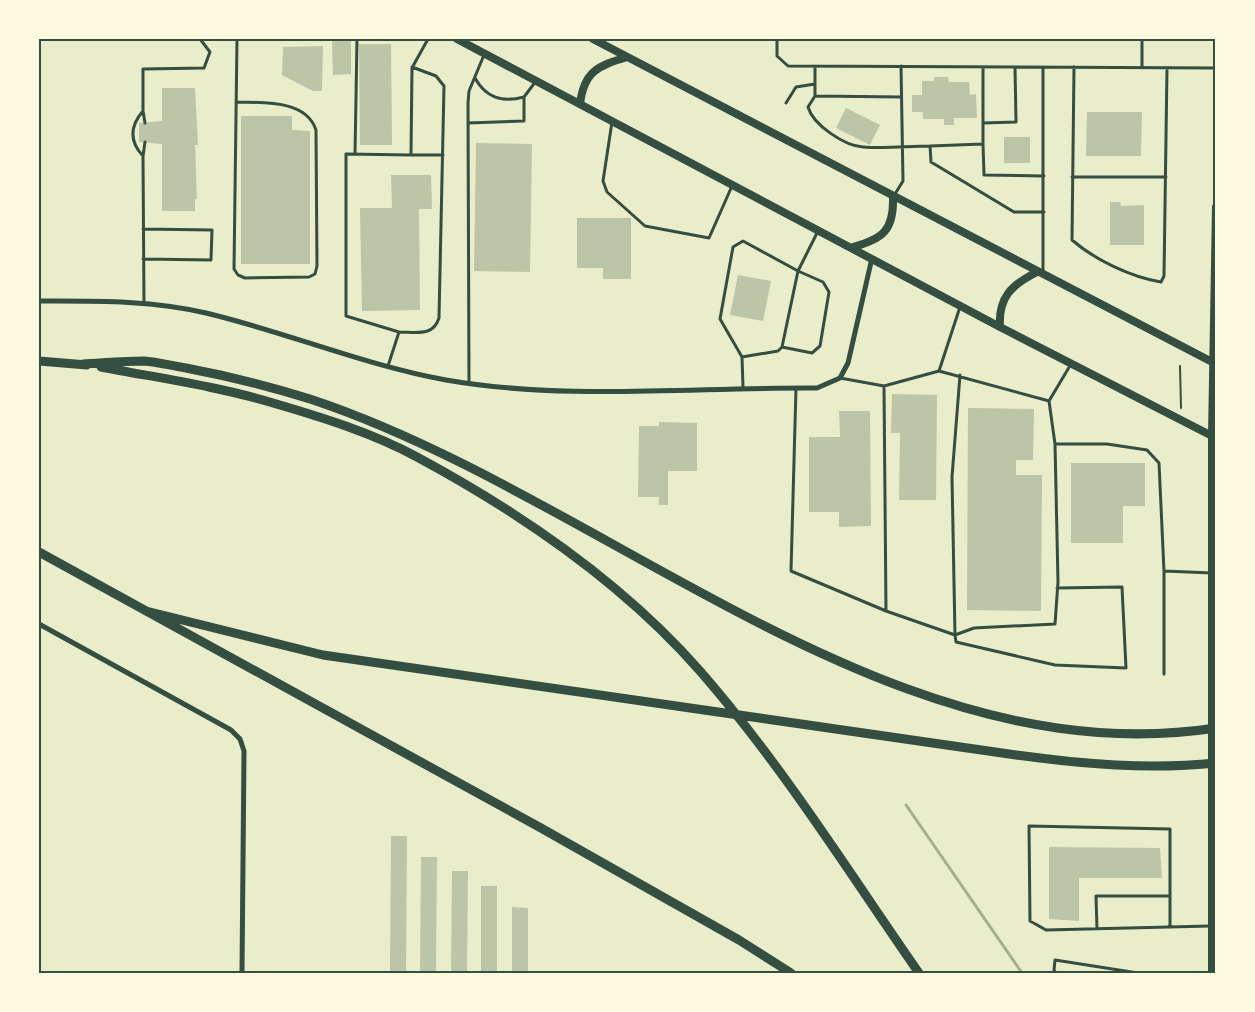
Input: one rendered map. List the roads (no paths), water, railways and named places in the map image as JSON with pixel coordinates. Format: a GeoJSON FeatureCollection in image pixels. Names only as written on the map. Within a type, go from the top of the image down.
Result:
{"type":"FeatureCollection","features":[{"type":"Feature","properties":{"kind":"highway"},"geometry":{"type":"LineString","coordinates":[[39,361],[83,364],[231,391],[351,429],[416,456],[550,538],[606,580],[700,671],[777,768],[919,973]]}},
{"type":"Feature","properties":{"kind":"highway"},"geometry":{"type":"LineString","coordinates":[[83,364],[146,361],[216,374],[277,388],[387,427],[478,471],[808,648],[909,690],[989,713],[1102,732],[1180,732],[1216,728]]}},
{"type":"Feature","properties":{"kind":"highway"},"geometry":{"type":"LineString","coordinates":[[39,552],[551,834],[739,940],[791,973]]}},
{"type":"Feature","properties":{"kind":"highway"},"geometry":{"type":"LineString","coordinates":[[147,611],[322,655],[1091,765],[1180,766],[1216,763]]}},
{"type":"Feature","properties":{"kind":"main road"},"geometry":{"type":"LineString","coordinates":[[457,39],[1000,327],[1214,436]]}},
{"type":"Feature","properties":{"kind":"main road"},"geometry":{"type":"LineString","coordinates":[[596,40],[893,198],[1214,363]]}},
{"type":"Feature","properties":{"kind":"main road"},"geometry":{"type":"LineString","coordinates":[[580,104],[583,87],[592,72],[627,57]]}},
{"type":"Feature","properties":{"kind":"main road"},"geometry":{"type":"LineString","coordinates":[[853,247],[868,243],[885,233],[892,218],[893,198]]}},
{"type":"Feature","properties":{"kind":"main road"},"geometry":{"type":"LineString","coordinates":[[1212,973],[1216,207]]}},
{"type":"Feature","properties":{"kind":"main road"},"geometry":{"type":"LineString","coordinates":[[1000,327],[999,314],[1005,295],[1013,286],[1040,274]]}},
{"type":"Feature","properties":{"kind":"street"},"geometry":{"type":"LineString","coordinates":[[39,301],[144,303],[207,313],[388,366],[470,384],[553,390],[824,387],[840,378],[851,353],[872,258]]}},
{"type":"Feature","properties":{"kind":"street"},"geometry":{"type":"LineString","coordinates":[[39,624],[231,730],[240,739],[244,751],[242,973]]}},
{"type":"Feature","properties":{"kind":"lane"},"geometry":{"type":"LineString","coordinates":[[143,39],[200,39],[210,52],[204,68],[143,69],[145,123]]}},
{"type":"Feature","properties":{"kind":"lane"},"geometry":{"type":"LineString","coordinates":[[236,102],[280,104],[295,108],[314,121],[316,130],[317,266],[315,274],[309,277],[245,278],[238,275],[234,268],[236,102],[237,39]]}},
{"type":"Feature","properties":{"kind":"lane"},"geometry":{"type":"LineString","coordinates":[[355,154],[357,39]]}},
{"type":"Feature","properties":{"kind":"lane"},"geometry":{"type":"LineString","coordinates":[[411,155],[412,67],[428,39]]}},
{"type":"Feature","properties":{"kind":"lane"},"geometry":{"type":"LineString","coordinates":[[777,39],[777,56],[788,66],[1216,68]]}},
{"type":"Feature","properties":{"kind":"lane"},"geometry":{"type":"LineString","coordinates":[[1142,39],[1142,68]]}},
{"type":"Feature","properties":{"kind":"lane"},"geometry":{"type":"LineString","coordinates":[[470,384],[469,91],[485,54]]}},
{"type":"Feature","properties":{"kind":"lane"},"geometry":{"type":"LineString","coordinates":[[815,66],[815,96],[808,107],[811,118],[819,126],[861,147],[982,144]]}},
{"type":"Feature","properties":{"kind":"lane"},"geometry":{"type":"LineString","coordinates":[[893,198],[903,181],[901,66]]}},
{"type":"Feature","properties":{"kind":"lane"},"geometry":{"type":"LineString","coordinates":[[412,67],[436,76],[444,86],[443,155],[439,318],[436,327],[429,332],[399,332],[346,316],[346,154],[443,155]]}},
{"type":"Feature","properties":{"kind":"lane"},"geometry":{"type":"LineString","coordinates":[[983,67],[984,175],[1044,176]]}},
{"type":"Feature","properties":{"kind":"lane"},"geometry":{"type":"LineString","coordinates":[[983,123],[1016,122],[1015,67]]}},
{"type":"Feature","properties":{"kind":"lane"},"geometry":{"type":"LineString","coordinates":[[1040,274],[1044,212],[1043,67]]}},
{"type":"Feature","properties":{"kind":"lane"},"geometry":{"type":"LineString","coordinates":[[1074,67],[1072,240],[1087,252],[1148,280],[1161,282],[1164,276],[1167,68]]}},
{"type":"Feature","properties":{"kind":"lane"},"geometry":{"type":"LineString","coordinates":[[475,78],[489,96],[502,99],[524,97]]}},
{"type":"Feature","properties":{"kind":"lane"},"geometry":{"type":"LineString","coordinates":[[468,123],[524,121],[524,97],[536,81]]}},
{"type":"Feature","properties":{"kind":"lane"},"geometry":{"type":"LineString","coordinates":[[786,103],[796,87],[815,84]]}},
{"type":"Feature","properties":{"kind":"lane"},"geometry":{"type":"LineString","coordinates":[[815,96],[902,97]]}},
{"type":"Feature","properties":{"kind":"lane"},"geometry":{"type":"LineString","coordinates":[[143,111],[134,122],[132,134],[134,147],[143,156]]}},
{"type":"Feature","properties":{"kind":"lane"},"geometry":{"type":"LineString","coordinates":[[612,120],[603,182],[607,192],[645,226],[709,238],[733,184]]}},
{"type":"Feature","properties":{"kind":"lane"},"geometry":{"type":"LineString","coordinates":[[144,303],[143,156],[145,142]]}},
{"type":"Feature","properties":{"kind":"lane"},"geometry":{"type":"LineString","coordinates":[[930,146],[932,162],[1014,212],[1044,212]]}},
{"type":"Feature","properties":{"kind":"lane"},"geometry":{"type":"LineString","coordinates":[[1072,177],[1166,177]]}},
{"type":"Feature","properties":{"kind":"lane"},"geometry":{"type":"LineString","coordinates":[[143,229],[212,230],[211,260],[143,260]]}},
{"type":"Feature","properties":{"kind":"lane"},"geometry":{"type":"LineString","coordinates":[[742,357],[778,351],[782,347],[798,271],[819,230]]}},
{"type":"Feature","properties":{"kind":"lane"},"geometry":{"type":"LineString","coordinates":[[743,387],[742,357],[720,319],[735,244],[743,241],[823,282],[829,292],[820,346],[812,353],[782,347]]}},
{"type":"Feature","properties":{"kind":"lane"},"geometry":{"type":"LineString","coordinates":[[939,371],[960,306]]}},
{"type":"Feature","properties":{"kind":"lane"},"geometry":{"type":"LineString","coordinates":[[388,366],[399,332]]}},
{"type":"Feature","properties":{"kind":"lane"},"geometry":{"type":"LineString","coordinates":[[796,388],[791,571],[886,611],[955,635],[974,628],[1055,624],[1057,588],[1055,444],[1049,400],[1071,364]]}},
{"type":"Feature","properties":{"kind":"lane"},"geometry":{"type":"LineString","coordinates":[[840,378],[884,386],[939,371],[1049,400]]}},
{"type":"Feature","properties":{"kind":"lane"},"geometry":{"type":"LineString","coordinates":[[960,375],[952,477],[956,642],[1055,665],[1126,668],[1122,587],[1057,588]]}},
{"type":"Feature","properties":{"kind":"lane"},"geometry":{"type":"LineString","coordinates":[[884,386],[886,611]]}},
{"type":"Feature","properties":{"kind":"lane"},"geometry":{"type":"LineString","coordinates":[[1055,444],[1107,444],[1147,450],[1159,463],[1164,572],[1164,674]]}},
{"type":"Feature","properties":{"kind":"lane"},"geometry":{"type":"LineString","coordinates":[[1164,572],[1213,573]]}},
{"type":"Feature","properties":{"kind":"lane"},"geometry":{"type":"LineString","coordinates":[[1170,926],[1170,829],[1029,826],[1030,921],[1046,930],[1212,926]]}},
{"type":"Feature","properties":{"kind":"lane"},"geometry":{"type":"LineString","coordinates":[[1097,929],[1096,896],[1170,896]]}},
{"type":"Feature","properties":{"kind":"lane"},"geometry":{"type":"LineString","coordinates":[[1056,973],[1055,960],[1138,973]]}},
{"type":"Feature","properties":{"kind":"waterway"},"geometry":{"type":"LineString","coordinates":[[906,805],[1022,973]]}}]}
